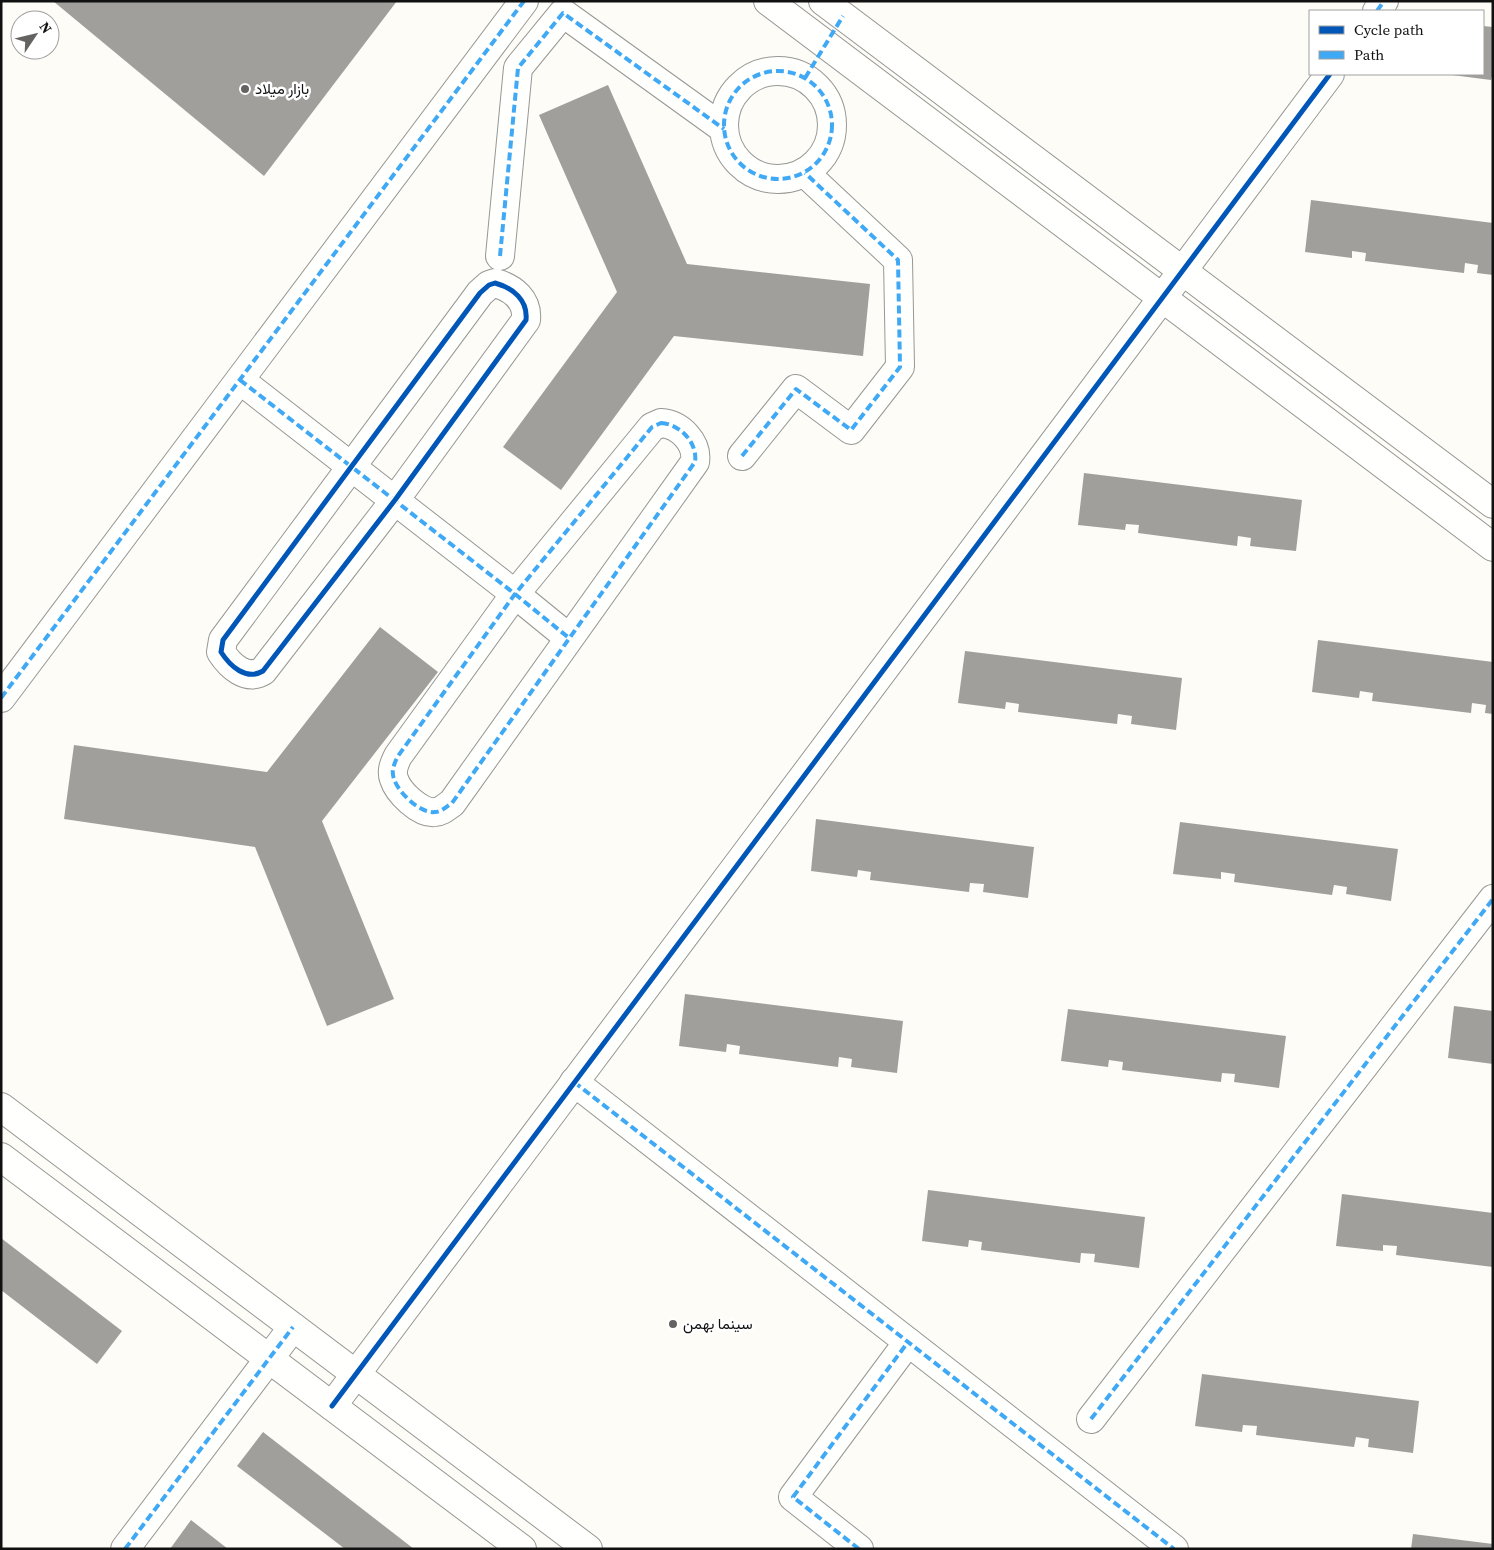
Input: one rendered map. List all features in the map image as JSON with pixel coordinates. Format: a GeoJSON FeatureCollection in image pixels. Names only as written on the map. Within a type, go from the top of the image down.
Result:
{"type":"FeatureCollection","features":[{"type":"Feature","properties":{"kind":"street"},"geometry":{"type":"LineString","coordinates":[[1,698],[524,1]]}},
{"type":"Feature","properties":{"kind":"street"},"geometry":{"type":"LineString","coordinates":[[768,1],[1493,547]]}},
{"type":"Feature","properties":{"kind":"street"},"geometry":{"type":"LineString","coordinates":[[805,78],[826,45],[833,9],[1493,504]]}},
{"type":"Feature","properties":{"kind":"street"},"geometry":{"type":"LineString","coordinates":[[500,256],[518,68],[563,14],[724,129]]}},
{"type":"Feature","properties":{"kind":"street"},"geometry":{"type":"LineString","coordinates":[[782,71],[798,74],[805,78],[822,93],[830,106],[833,122],[832,137],[826,152],[817,164],[805,173],[790,178],[775,180],[760,176],[746,169],[735,158],[727,144],[724,129],[725,114],[731,99],[740,87],[752,78],[767,72],[782,71]]}},
{"type":"Feature","properties":{"kind":"street"},"geometry":{"type":"LineString","coordinates":[[332,1406],[1329,75]]}},
{"type":"Feature","properties":{"kind":"street"},"geometry":{"type":"LineString","coordinates":[[742,456],[796,389],[851,430],[900,367],[898,260],[805,173]]}},
{"type":"Feature","properties":{"kind":"street"},"geometry":{"type":"LineString","coordinates":[[495,283],[504,285],[514,293],[527,309],[526,320],[395,500],[263,671],[257,675],[242,673],[226,661],[221,652],[223,640],[480,293],[489,285],[495,283]]}},
{"type":"Feature","properties":{"kind":"street"},"geometry":{"type":"LineString","coordinates":[[240,380],[516,594],[568,638]]}},
{"type":"Feature","properties":{"kind":"street"},"geometry":{"type":"LineString","coordinates":[[656,424],[671,424],[679,429],[694,446],[696,453],[695,462],[568,638],[452,803],[436,812],[429,813],[417,807],[399,789],[392,770],[395,762],[516,594],[652,427],[656,424]]}},
{"type":"Feature","properties":{"kind":"street"},"geometry":{"type":"LineString","coordinates":[[1091,1419],[1493,899]]}},
{"type":"Feature","properties":{"kind":"street"},"geometry":{"type":"LineString","coordinates":[[574,1082],[1174,1549]]}},
{"type":"Feature","properties":{"kind":"street"},"geometry":{"type":"LineString","coordinates":[[1,1107],[588,1549]]}},
{"type":"Feature","properties":{"kind":"street"},"geometry":{"type":"LineString","coordinates":[[1,1157],[522,1549]]}},
{"type":"Feature","properties":{"kind":"street"},"geometry":{"type":"LineString","coordinates":[[125,1549],[293,1327]]}},
{"type":"Feature","properties":{"kind":"street"},"geometry":{"type":"LineString","coordinates":[[859,1549],[794,1497],[908,1342]]}},
{"type":"Feature","properties":{"kind":"building","name":"بازار میلاد"},"geometry":{"type":"Polygon","coordinates":[[[53,1],[397,1],[264,176],[53,1]]]}},
{"type":"Feature","properties":{"kind":"building"},"geometry":{"type":"Polygon","coordinates":[[[1484,26],[1493,27],[1493,73],[1491,80],[1452,75],[1484,75],[1484,26]]]}},
{"type":"Feature","properties":{"kind":"building"},"geometry":{"type":"Polygon","coordinates":[[[608,85],[687,264],[870,284],[863,356],[674,336],[561,490],[503,447],[617,292],[539,115],[608,85]]]}},
{"type":"Feature","properties":{"kind":"building"},"geometry":{"type":"Polygon","coordinates":[[[1311,200],[1493,223],[1493,275],[1477,273],[1478,265],[1465,263],[1464,273],[1365,261],[1366,253],[1352,251],[1352,258],[1305,252],[1311,200]]]}},
{"type":"Feature","properties":{"kind":"building"},"geometry":{"type":"Polygon","coordinates":[[[1084,473],[1302,500],[1296,551],[1250,546],[1251,538],[1238,536],[1237,546],[1138,533],[1139,525],[1126,524],[1125,530],[1078,525],[1084,473]]]}},
{"type":"Feature","properties":{"kind":"building"},"geometry":{"type":"Polygon","coordinates":[[[380,627],[438,672],[322,821],[394,999],[327,1026],[255,847],[64,819],[74,745],[267,772],[380,627]]]}},
{"type":"Feature","properties":{"kind":"building"},"geometry":{"type":"Polygon","coordinates":[[[1318,640],[1493,662],[1493,714],[1485,713],[1486,705],[1472,703],[1471,713],[1372,701],[1373,693],[1360,691],[1359,698],[1312,692],[1318,640]]]}},
{"type":"Feature","properties":{"kind":"building"},"geometry":{"type":"Polygon","coordinates":[[[965,651],[1182,678],[1176,730],[1131,724],[1132,716],[1118,714],[1117,724],[1018,712],[1019,704],[1006,702],[1005,709],[958,703],[965,651]]]}},
{"type":"Feature","properties":{"kind":"building"},"geometry":{"type":"Polygon","coordinates":[[[816,819],[1034,847],[1028,898],[983,892],[984,884],[970,883],[969,892],[870,880],[871,872],[858,870],[857,877],[811,871],[816,819]]]}},
{"type":"Feature","properties":{"kind":"building"},"geometry":{"type":"Polygon","coordinates":[[[1180,822],[1398,849],[1391,901],[1346,894],[1347,887],[1334,885],[1332,895],[1234,882],[1235,874],[1221,872],[1221,879],[1173,874],[1180,822]]]}},
{"type":"Feature","properties":{"kind":"building"},"geometry":{"type":"Polygon","coordinates":[[[685,994],[903,1021],[897,1073],[851,1067],[852,1059],[839,1057],[838,1067],[739,1054],[740,1046],[727,1044],[726,1052],[679,1046],[685,994]]]}},
{"type":"Feature","properties":{"kind":"building"},"geometry":{"type":"Polygon","coordinates":[[[1454,1006],[1493,1011],[1493,1064],[1448,1058],[1454,1006]]]}},
{"type":"Feature","properties":{"kind":"building"},"geometry":{"type":"Polygon","coordinates":[[[1068,1009],[1286,1036],[1279,1088],[1234,1082],[1235,1074],[1222,1073],[1221,1082],[1122,1070],[1123,1062],[1109,1060],[1108,1067],[1061,1061],[1068,1009]]]}},
{"type":"Feature","properties":{"kind":"building"},"geometry":{"type":"Polygon","coordinates":[[[928,1190],[1145,1217],[1139,1268],[1094,1262],[1095,1254],[1081,1253],[1080,1263],[981,1250],[982,1242],[969,1240],[968,1247],[922,1241],[928,1190]]]}},
{"type":"Feature","properties":{"kind":"building"},"geometry":{"type":"Polygon","coordinates":[[[1342,1194],[1493,1213],[1493,1267],[1396,1255],[1397,1246],[1383,1245],[1383,1251],[1336,1246],[1342,1194]]]}},
{"type":"Feature","properties":{"kind":"building"},"geometry":{"type":"Polygon","coordinates":[[[1,1238],[122,1331],[97,1364],[1,1290],[1,1238]]]}},
{"type":"Feature","properties":{"kind":"building"},"geometry":{"type":"Polygon","coordinates":[[[1202,1374],[1419,1401],[1413,1453],[1368,1447],[1369,1439],[1356,1437],[1354,1447],[1256,1435],[1257,1426],[1243,1425],[1242,1432],[1195,1426],[1202,1374]]]}},
{"type":"Feature","properties":{"kind":"building"},"geometry":{"type":"Polygon","coordinates":[[[263,1432],[414,1549],[345,1549],[237,1466],[263,1432]]]}},
{"type":"Feature","properties":{"kind":"building"},"geometry":{"type":"Polygon","coordinates":[[[191,1520],[228,1549],[170,1549],[191,1520]]]}},
{"type":"Feature","properties":{"kind":"building"},"geometry":{"type":"Polygon","coordinates":[[[1413,1534],[1493,1544],[1493,1549],[1411,1549],[1413,1534]]]}},
{"type":"Feature","properties":{"kind":"marked path"},"geometry":{"type":"LineString","coordinates":[[1,698],[524,1]]}},
{"type":"Feature","properties":{"kind":"marked path"},"geometry":{"type":"LineString","coordinates":[[1378,10],[1384,1]]}},
{"type":"Feature","properties":{"kind":"marked path"},"geometry":{"type":"LineString","coordinates":[[500,256],[518,68],[563,13],[724,129]]}},
{"type":"Feature","properties":{"kind":"marked path"},"geometry":{"type":"LineString","coordinates":[[805,78],[843,16]]}},
{"type":"Feature","properties":{"kind":"marked path"},"geometry":{"type":"LineString","coordinates":[[778,71],[799,75],[816,87],[828,104],[832,125],[828,146],[816,163],[799,175],[778,179],[757,175],[740,163],[728,146],[724,125],[728,104],[740,87],[757,75],[778,71]]}},
{"type":"Feature","properties":{"kind":"marked path"},"geometry":{"type":"LineString","coordinates":[[742,456],[796,389],[851,430],[900,367],[898,260],[805,173]]}},
{"type":"Feature","properties":{"kind":"marked path"},"geometry":{"type":"LineString","coordinates":[[240,380],[569,638]]}},
{"type":"Feature","properties":{"kind":"marked path"},"geometry":{"type":"LineString","coordinates":[[661,423],[675,427],[686,436],[694,448],[695,462],[452,803],[437,812],[429,812],[416,806],[400,790],[394,779],[393,768],[398,756],[515,594],[652,427],[661,423]]}},
{"type":"Feature","properties":{"kind":"marked path"},"geometry":{"type":"LineString","coordinates":[[1091,1419],[1493,899]]}},
{"type":"Feature","properties":{"kind":"marked path"},"geometry":{"type":"LineString","coordinates":[[574,1082],[1174,1549]]}},
{"type":"Feature","properties":{"kind":"marked path"},"geometry":{"type":"LineString","coordinates":[[125,1549],[293,1327]]}},
{"type":"Feature","properties":{"kind":"marked path"},"geometry":{"type":"LineString","coordinates":[[859,1549],[793,1497],[908,1342]]}},
{"type":"Feature","properties":{"kind":"cycle path"},"geometry":{"type":"LineString","coordinates":[[332,1406],[1329,75]]}},
{"type":"Feature","properties":{"kind":"cycle path"},"geometry":{"type":"LineString","coordinates":[[495,283],[508,288],[518,296],[525,306],[526,320],[395,500],[263,671],[251,674],[234,667],[221,652],[223,640],[480,293],[489,285],[495,283]]}},
{"type":"Feature","properties":{"kind":"place","name":"بازار میلاد"},"geometry":{"type":"Point","coordinates":[245,89]}},
{"type":"Feature","properties":{"kind":"place","name":"سینما بهمن"},"geometry":{"type":"Point","coordinates":[673,1324]}}]}
